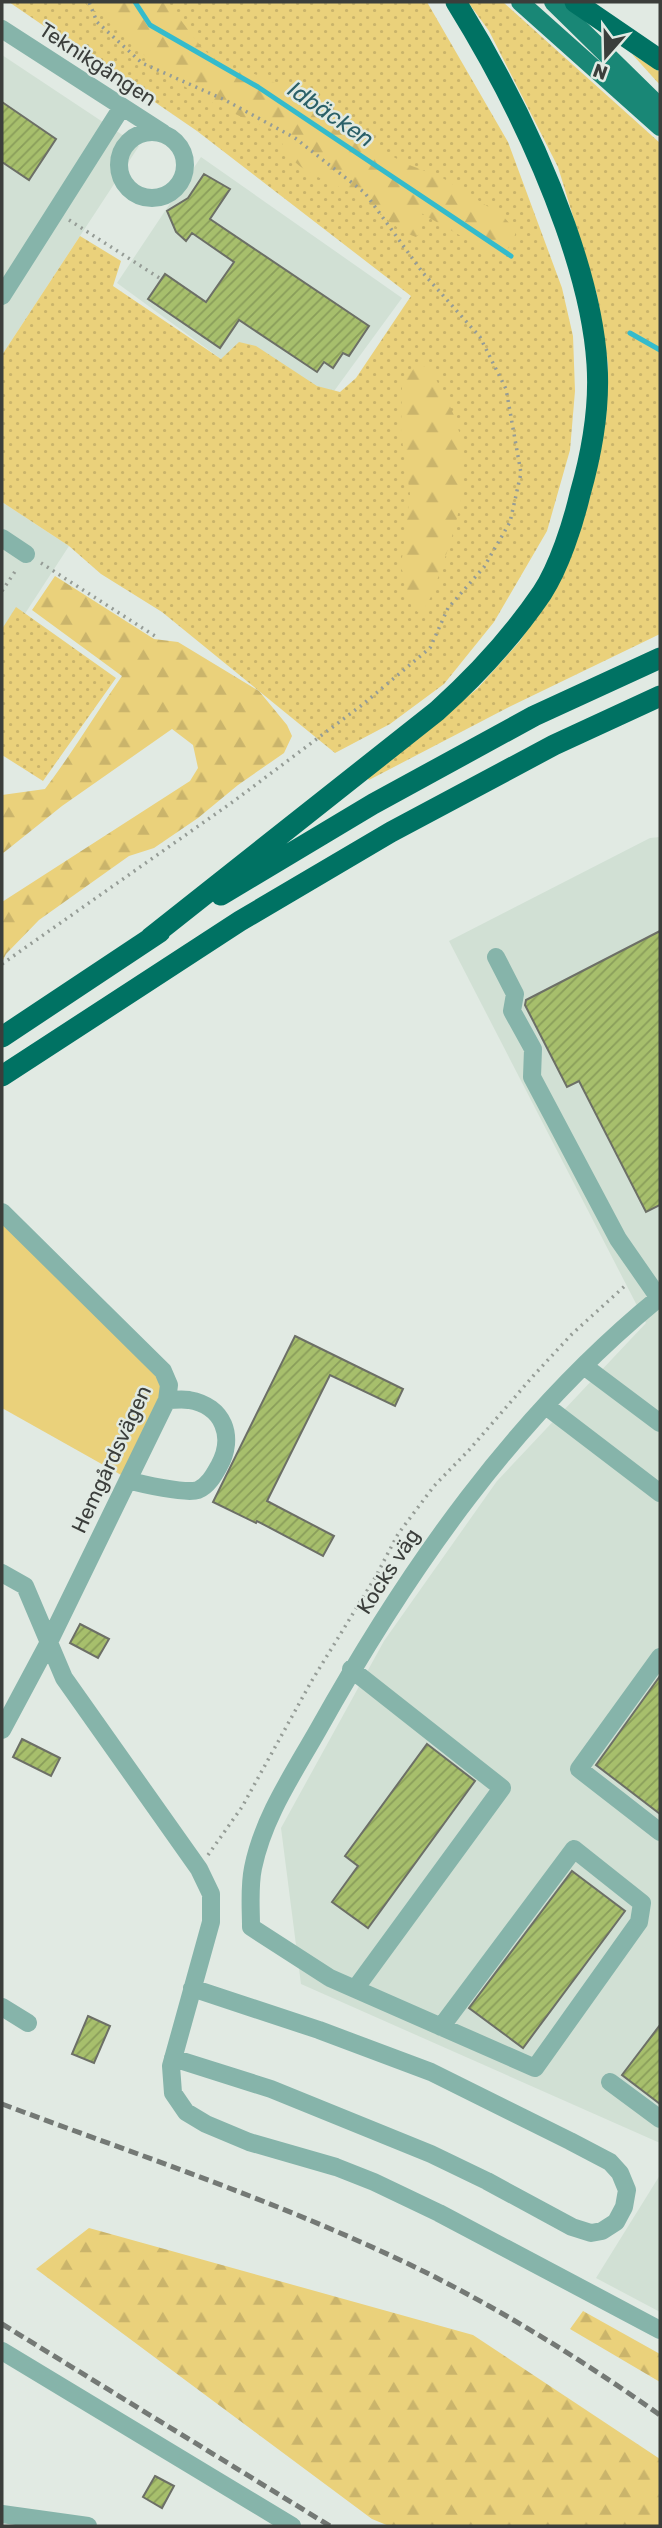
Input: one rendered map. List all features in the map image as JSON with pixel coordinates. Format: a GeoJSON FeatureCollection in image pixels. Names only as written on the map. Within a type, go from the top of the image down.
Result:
{"type":"FeatureCollection","features":[{"type":"Feature","properties":{"kind":"highway"},"geometry":{"type":"LineString","coordinates":[[150,938],[437,712],[472,680],[506,641],[543,591],[573,524],[597,421],[597,364],[588,299],[547,174],[519,113],[479,38],[456,2]]}},
{"type":"Feature","properties":{"kind":"highway"},"geometry":{"type":"LineString","coordinates":[[575,2],[660,60]]}},
{"type":"Feature","properties":{"kind":"highway"},"geometry":{"type":"LineString","coordinates":[[2,1037],[150,938],[373,804],[534,716],[660,658]]}},
{"type":"Feature","properties":{"kind":"highway"},"geometry":{"type":"LineString","coordinates":[[2,1076],[240,921],[391,832],[554,745],[660,696]]}},
{"type":"Feature","properties":{"kind":"main road"},"geometry":{"type":"LineString","coordinates":[[520,2],[660,127]]}},
{"type":"Feature","properties":{"kind":"main road"},"geometry":{"type":"LineString","coordinates":[[553,2],[660,107]]}},
{"type":"Feature","properties":{"kind":"street","name":"Teknikgången"},"geometry":{"type":"LineString","coordinates":[[2,29],[170,137]]}},
{"type":"Feature","properties":{"kind":"street"},"geometry":{"type":"LineString","coordinates":[[2,296],[122,107]]}},
{"type":"Feature","properties":{"kind":"street"},"geometry":{"type":"LineString","coordinates":[[2,538],[26,554]]}},
{"type":"Feature","properties":{"kind":"street"},"geometry":{"type":"LineString","coordinates":[[496,957],[515,994],[512,1011],[533,1049],[532,1077],[618,1238],[660,1298]]}},
{"type":"Feature","properties":{"kind":"street","name":"Hemgårdsvägen"},"geometry":{"type":"LineString","coordinates":[[2,1212],[163,1371],[169,1385],[167,1400],[48,1644],[2,1730]]}},
{"type":"Feature","properties":{"kind":"street","name":"Kocks väg"},"geometry":{"type":"LineString","coordinates":[[355,1989],[330,1978],[251,1927],[252,1870],[269,1817],[351,1669],[438,1536],[486,1474],[546,1406],[584,1366],[660,1298]]}},
{"type":"Feature","properties":{"kind":"street"},"geometry":{"type":"LineString","coordinates":[[584,1366],[660,1423]]}},
{"type":"Feature","properties":{"kind":"street"},"geometry":{"type":"LineString","coordinates":[[128,1479],[186,1492],[198,1490],[208,1483],[226,1454],[226,1430],[212,1411],[190,1400],[167,1400]]}},
{"type":"Feature","properties":{"kind":"street"},"geometry":{"type":"LineString","coordinates":[[546,1406],[660,1493]]}},
{"type":"Feature","properties":{"kind":"street"},"geometry":{"type":"LineString","coordinates":[[2,1573],[25,1586],[64,1678],[205,1881],[211,1894],[211,1922],[163,2086]]}},
{"type":"Feature","properties":{"kind":"street"},"geometry":{"type":"LineString","coordinates":[[660,1657],[579,1769],[660,1832]]}},
{"type":"Feature","properties":{"kind":"street"},"geometry":{"type":"LineString","coordinates":[[351,1669],[502,1788],[355,1989],[441,2027],[535,2068],[639,1922],[642,1903],[574,1849],[441,2027]]}},
{"type":"Feature","properties":{"kind":"street"},"geometry":{"type":"LineString","coordinates":[[172,2062],[271,2089],[431,2154],[572,2227],[591,2233],[602,2231],[616,2222],[624,2207],[626,2190],[620,2173],[610,2162],[570,2141],[431,2072],[319,2030],[192,1988]]}},
{"type":"Feature","properties":{"kind":"street"},"geometry":{"type":"LineString","coordinates":[[2,2007],[28,2023]]}},
{"type":"Feature","properties":{"kind":"street"},"geometry":{"type":"LineString","coordinates":[[172,2062],[173,2092],[187,2112],[206,2124],[249,2142],[336,2167],[374,2182],[439,2213],[660,2330]]}},
{"type":"Feature","properties":{"kind":"street"},"geometry":{"type":"LineString","coordinates":[[610,2082],[660,2119]]}},
{"type":"Feature","properties":{"kind":"street"},"geometry":{"type":"LineString","coordinates":[[2,2351],[292,2526]]}},
{"type":"Feature","properties":{"kind":"street"},"geometry":{"type":"LineString","coordinates":[[2,2514],[88,2526]]}},
{"type":"Feature","properties":{"kind":"path"},"geometry":{"type":"LineString","coordinates":[[2,964],[244,793],[362,705],[430,648],[448,608],[484,567],[510,522],[521,473],[506,389],[480,337],[423,273],[365,193],[295,138],[225,100],[142,63],[97,22],[89,2]]}},
{"type":"Feature","properties":{"kind":"path"},"geometry":{"type":"LineString","coordinates":[[55,212],[161,279]]}},
{"type":"Feature","properties":{"kind":"path"},"geometry":{"type":"LineString","coordinates":[[2,591],[26,554],[155,636]]}},
{"type":"Feature","properties":{"kind":"shaded area"},"geometry":{"type":"Polygon","coordinates":[[[2,55],[139,146],[2,355],[2,55]]]}},
{"type":"Feature","properties":{"kind":"shaded area"},"geometry":{"type":"Polygon","coordinates":[[[201,157],[402,298],[310,424],[117,283],[201,157]]]}},
{"type":"Feature","properties":{"kind":"shaded area"},"geometry":{"type":"Polygon","coordinates":[[[2,502],[69,546],[2,649],[2,502]]]}},
{"type":"Feature","properties":{"kind":"shaded area"},"geometry":{"type":"Polygon","coordinates":[[[660,837],[660,2143],[301,1984],[281,1828],[384,1641],[497,1481],[646,1323],[449,941],[650,838],[660,837]]]}},
{"type":"Feature","properties":{"kind":"shaded area"},"geometry":{"type":"Polygon","coordinates":[[[660,2175],[660,2312],[596,2278],[660,2175]]]}},
{"type":"Feature","properties":{"kind":"green space"},"geometry":{"type":"Polygon","coordinates":[[[9,2],[427,2],[508,142],[562,288],[573,336],[575,391],[570,450],[547,531],[494,622],[444,684],[390,724],[335,753],[162,612],[101,574],[69,546],[2,502],[2,355],[80,236],[121,261],[113,286],[221,359],[239,342],[256,346],[317,386],[340,392],[356,378],[411,296],[197,131],[9,2]]]}},
{"type":"Feature","properties":{"kind":"green space"},"geometry":{"type":"Polygon","coordinates":[[[84,2],[167,2],[202,48],[227,70],[250,72],[275,83],[294,86],[324,106],[349,116],[366,141],[404,163],[441,177],[503,216],[516,231],[511,245],[502,252],[492,254],[421,213],[422,231],[416,237],[407,233],[359,197],[299,165],[283,146],[279,132],[205,99],[171,77],[140,51],[115,23],[84,2]]]}},
{"type":"Feature","properties":{"kind":"green space"},"geometry":{"type":"Polygon","coordinates":[[[468,2],[503,2],[660,143],[660,634],[509,707],[369,780],[366,776],[478,688],[520,641],[550,594],[595,475],[606,418],[608,364],[597,295],[558,167],[489,31],[468,2]]]}},
{"type":"Feature","properties":{"kind":"green space"},"geometry":{"type":"Polygon","coordinates":[[[632,54],[660,72],[660,85],[632,54]]]}},
{"type":"Feature","properties":{"kind":"green space"},"geometry":{"type":"Polygon","coordinates":[[[416,365],[430,367],[451,407],[462,444],[463,466],[454,531],[432,595],[425,607],[418,612],[412,608],[401,566],[410,494],[401,433],[402,384],[416,365]]]}},
{"type":"Feature","properties":{"kind":"green space"},"geometry":{"type":"Polygon","coordinates":[[[55,576],[154,639],[178,642],[259,691],[287,725],[292,736],[284,753],[238,785],[198,818],[154,848],[129,856],[39,920],[6,954],[2,962],[2,902],[190,781],[198,768],[193,745],[172,729],[62,806],[2,854],[2,795],[45,789],[122,676],[32,610],[55,576]]]}},
{"type":"Feature","properties":{"kind":"green space"},"geometry":{"type":"Polygon","coordinates":[[[16,607],[116,678],[43,781],[2,755],[2,629],[16,607]]]}},
{"type":"Feature","properties":{"kind":"green space"},"geometry":{"type":"Polygon","coordinates":[[[2,1218],[158,1373],[164,1391],[123,1476],[2,1408],[2,1218]]]}},
{"type":"Feature","properties":{"kind":"green space"},"geometry":{"type":"Polygon","coordinates":[[[89,2228],[473,2335],[660,2459],[660,2526],[389,2526],[372,2519],[36,2269],[89,2228]]]}},
{"type":"Feature","properties":{"kind":"green space"},"geometry":{"type":"Polygon","coordinates":[[[583,2311],[660,2354],[660,2382],[570,2329],[583,2311]]]}},
{"type":"Feature","properties":{"kind":"building"},"geometry":{"type":"Polygon","coordinates":[[[2,102],[56,139],[29,180],[2,162],[2,102]]]}},
{"type":"Feature","properties":{"kind":"building"},"geometry":{"type":"Polygon","coordinates":[[[204,174],[230,189],[210,219],[369,326],[349,356],[343,353],[333,368],[324,362],[317,372],[239,320],[220,348],[148,299],[165,274],[206,302],[234,262],[192,233],[186,241],[176,232],[167,211],[188,198],[204,174]]]}},
{"type":"Feature","properties":{"kind":"building"},"geometry":{"type":"Polygon","coordinates":[[[660,931],[660,1205],[646,1212],[579,1081],[567,1087],[525,1005],[526,1000],[660,931]]]}},
{"type":"Feature","properties":{"kind":"building"},"geometry":{"type":"Polygon","coordinates":[[[295,1336],[403,1389],[395,1406],[330,1375],[267,1501],[334,1536],[323,1556],[257,1521],[256,1523],[213,1502],[295,1336]]]}},
{"type":"Feature","properties":{"kind":"building"},"geometry":{"type":"Polygon","coordinates":[[[80,1624],[109,1639],[98,1658],[70,1643],[80,1624]]]}},
{"type":"Feature","properties":{"kind":"building"},"geometry":{"type":"Polygon","coordinates":[[[660,1676],[660,1814],[596,1765],[660,1676]]]}},
{"type":"Feature","properties":{"kind":"building"},"geometry":{"type":"Polygon","coordinates":[[[22,1739],[60,1758],[51,1776],[13,1757],[22,1739]]]}},
{"type":"Feature","properties":{"kind":"building"},"geometry":{"type":"Polygon","coordinates":[[[427,1744],[475,1781],[368,1928],[332,1902],[358,1866],[345,1856],[427,1744]]]}},
{"type":"Feature","properties":{"kind":"building"},"geometry":{"type":"Polygon","coordinates":[[[572,1871],[625,1911],[523,2048],[469,2008],[572,1871]]]}},
{"type":"Feature","properties":{"kind":"building"},"geometry":{"type":"Polygon","coordinates":[[[88,2016],[110,2026],[94,2063],[72,2054],[88,2016]]]}},
{"type":"Feature","properties":{"kind":"building"},"geometry":{"type":"Polygon","coordinates":[[[660,2025],[660,2104],[622,2075],[660,2025]]]}},
{"type":"Feature","properties":{"kind":"building"},"geometry":{"type":"Polygon","coordinates":[[[155,2476],[174,2486],[162,2508],[143,2497],[155,2476]]]}},
{"type":"Feature","properties":{"kind":"waterway","name":"Idbäcken"},"geometry":{"type":"LineString","coordinates":[[135,2],[150,25],[258,87],[511,256]]}},
{"type":"Feature","properties":{"kind":"waterway","name":"Idbäcken"},"geometry":{"type":"LineString","coordinates":[[630,333],[660,350]]}},
{"type":"Feature","properties":{"kind":"railway"},"geometry":{"type":"LineString","coordinates":[[2,2104],[269,2203],[425,2272],[545,2339],[660,2415]]}},
{"type":"Feature","properties":{"kind":"railway"},"geometry":{"type":"LineString","coordinates":[[2,2324],[330,2526]]}}]}
